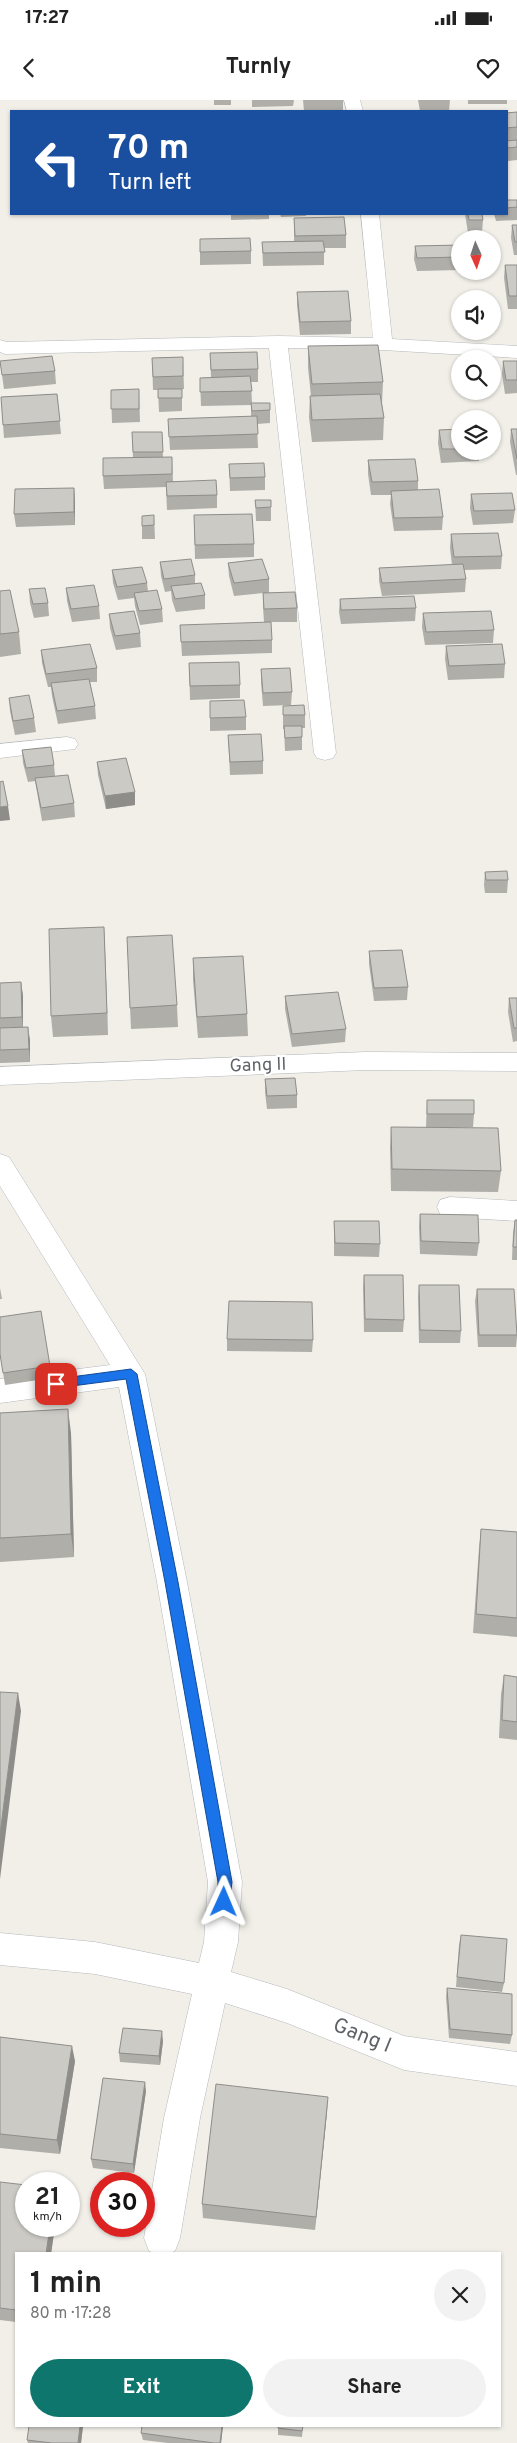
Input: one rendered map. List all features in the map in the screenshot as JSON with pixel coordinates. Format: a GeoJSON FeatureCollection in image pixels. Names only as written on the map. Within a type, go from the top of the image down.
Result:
{"type":"FeatureCollection","features":[{"type":"Feature","properties":{"kind":"street"},"geometry":{"type":"LineString","coordinates":[[370,215],[383,344]]}},
{"type":"Feature","properties":{"kind":"street"},"geometry":{"type":"LineString","coordinates":[[278,342],[325,753]]}},
{"type":"Feature","properties":{"kind":"street"},"geometry":{"type":"LineString","coordinates":[[0,346],[5,348],[278,342],[383,344],[517,352]]}},
{"type":"Feature","properties":{"kind":"street"},"geometry":{"type":"LineString","coordinates":[[0,751],[67,744]]}},
{"type":"Feature","properties":{"kind":"street","name":"Gang II"},"geometry":{"type":"LineString","coordinates":[[0,1076],[366,1061],[517,1062]]}},
{"type":"Feature","properties":{"kind":"street"},"geometry":{"type":"LineString","coordinates":[[0,1164],[131,1374],[172,1582],[225,1882],[221,1942],[182,2118],[162,2238]]}},
{"type":"Feature","properties":{"kind":"street"},"geometry":{"type":"LineString","coordinates":[[450,1207],[517,1211]]}},
{"type":"Feature","properties":{"kind":"street"},"geometry":{"type":"LineString","coordinates":[[0,1391],[131,1374]]}},
{"type":"Feature","properties":{"kind":"street","name":"Gang I"},"geometry":{"type":"LineString","coordinates":[[0,1949],[95,1958],[212,1982],[287,2006],[404,2053],[517,2068]]}},
{"type":"Feature","properties":{"kind":"building"},"geometry":{"type":"Polygon","coordinates":[[[517,112],[517,127],[508,128],[508,113],[517,112]]]}},
{"type":"Feature","properties":{"kind":"building"},"geometry":{"type":"Polygon","coordinates":[[[517,140],[517,147],[508,148],[508,141],[517,140]]]}},
{"type":"Feature","properties":{"kind":"building"},"geometry":{"type":"Polygon","coordinates":[[[508,200],[517,200],[517,207],[508,208],[508,200]]]}},
{"type":"Feature","properties":{"kind":"building"},"geometry":{"type":"Polygon","coordinates":[[[468,215],[482,215],[483,220],[469,220],[468,215]]]}},
{"type":"Feature","properties":{"kind":"building"},"geometry":{"type":"Polygon","coordinates":[[[344,217],[346,235],[295,236],[294,218],[344,217]]]}},
{"type":"Feature","properties":{"kind":"building"},"geometry":{"type":"Polygon","coordinates":[[[512,225],[517,225],[517,242],[515,242],[512,225]]]}},
{"type":"Feature","properties":{"kind":"building"},"geometry":{"type":"Polygon","coordinates":[[[250,238],[251,251],[200,252],[200,239],[250,238]]]}},
{"type":"Feature","properties":{"kind":"building"},"geometry":{"type":"Polygon","coordinates":[[[323,241],[325,252],[263,253],[262,242],[323,241]]]}},
{"type":"Feature","properties":{"kind":"building"},"geometry":{"type":"Polygon","coordinates":[[[451,245],[451,257],[417,258],[415,246],[451,245]]]}},
{"type":"Feature","properties":{"kind":"building"},"geometry":{"type":"Polygon","coordinates":[[[505,265],[517,265],[517,296],[509,296],[505,265]]]}},
{"type":"Feature","properties":{"kind":"building"},"geometry":{"type":"Polygon","coordinates":[[[348,291],[351,321],[300,322],[297,292],[348,291]]]}},
{"type":"Feature","properties":{"kind":"building"},"geometry":{"type":"Polygon","coordinates":[[[378,345],[383,382],[312,384],[308,346],[378,345]]]}},
{"type":"Feature","properties":{"kind":"building"},"geometry":{"type":"Polygon","coordinates":[[[257,352],[258,369],[211,370],[210,353],[257,352]]]}},
{"type":"Feature","properties":{"kind":"building"},"geometry":{"type":"Polygon","coordinates":[[[52,356],[55,371],[2,375],[0,361],[52,356]]]}},
{"type":"Feature","properties":{"kind":"building"},"geometry":{"type":"Polygon","coordinates":[[[183,357],[183,376],[153,377],[152,358],[183,357]]]}},
{"type":"Feature","properties":{"kind":"building"},"geometry":{"type":"Polygon","coordinates":[[[503,361],[517,361],[517,380],[506,380],[503,361]]]}},
{"type":"Feature","properties":{"kind":"building"},"geometry":{"type":"Polygon","coordinates":[[[250,376],[252,391],[200,392],[200,378],[250,376]]]}},
{"type":"Feature","properties":{"kind":"building"},"geometry":{"type":"Polygon","coordinates":[[[139,389],[139,409],[111,409],[111,390],[139,389]]]}},
{"type":"Feature","properties":{"kind":"building"},"geometry":{"type":"Polygon","coordinates":[[[158,389],[182,389],[182,398],[158,398],[158,389]]]}},
{"type":"Feature","properties":{"kind":"building"},"geometry":{"type":"Polygon","coordinates":[[[57,394],[60,421],[3,425],[1,397],[57,394]]]}},
{"type":"Feature","properties":{"kind":"building"},"geometry":{"type":"Polygon","coordinates":[[[380,394],[384,418],[312,420],[310,396],[380,394]]]}},
{"type":"Feature","properties":{"kind":"building"},"geometry":{"type":"Polygon","coordinates":[[[251,403],[270,403],[270,410],[252,411],[251,403]]]}},
{"type":"Feature","properties":{"kind":"building"},"geometry":{"type":"Polygon","coordinates":[[[257,416],[258,434],[169,437],[168,419],[257,416]]]}},
{"type":"Feature","properties":{"kind":"building"},"geometry":{"type":"Polygon","coordinates":[[[451,429],[451,449],[442,449],[439,430],[451,429]]]}},
{"type":"Feature","properties":{"kind":"building"},"geometry":{"type":"Polygon","coordinates":[[[511,429],[517,429],[517,459],[511,429]]]}},
{"type":"Feature","properties":{"kind":"building"},"geometry":{"type":"Polygon","coordinates":[[[132,432],[162,432],[163,452],[133,452],[132,432]]]}},
{"type":"Feature","properties":{"kind":"building"},"geometry":{"type":"Polygon","coordinates":[[[172,457],[172,474],[103,476],[103,458],[172,457]]]}},
{"type":"Feature","properties":{"kind":"building"},"geometry":{"type":"Polygon","coordinates":[[[415,459],[418,481],[372,482],[368,460],[415,459]]]}},
{"type":"Feature","properties":{"kind":"building"},"geometry":{"type":"Polygon","coordinates":[[[264,463],[265,477],[230,478],[229,464],[264,463]]]}},
{"type":"Feature","properties":{"kind":"building"},"geometry":{"type":"Polygon","coordinates":[[[216,480],[217,495],[167,496],[166,482],[216,480]]]}},
{"type":"Feature","properties":{"kind":"building"},"geometry":{"type":"Polygon","coordinates":[[[74,488],[74,512],[14,514],[15,489],[74,488]]]}},
{"type":"Feature","properties":{"kind":"building"},"geometry":{"type":"Polygon","coordinates":[[[439,489],[443,517],[394,518],[391,491],[439,489]]]}},
{"type":"Feature","properties":{"kind":"building"},"geometry":{"type":"Polygon","coordinates":[[[512,493],[515,510],[474,511],[471,494],[512,493]]]}},
{"type":"Feature","properties":{"kind":"building"},"geometry":{"type":"Polygon","coordinates":[[[255,500],[271,500],[271,507],[256,508],[255,500]]]}},
{"type":"Feature","properties":{"kind":"building"},"geometry":{"type":"Polygon","coordinates":[[[252,514],[254,544],[195,545],[194,515],[252,514]]]}},
{"type":"Feature","properties":{"kind":"building"},"geometry":{"type":"Polygon","coordinates":[[[154,515],[154,525],[142,526],[142,516],[154,515]]]}},
{"type":"Feature","properties":{"kind":"building"},"geometry":{"type":"Polygon","coordinates":[[[498,533],[502,556],[454,557],[451,534],[498,533]]]}},
{"type":"Feature","properties":{"kind":"building"},"geometry":{"type":"Polygon","coordinates":[[[191,559],[195,575],[164,579],[160,562],[191,559]]]}},
{"type":"Feature","properties":{"kind":"building"},"geometry":{"type":"Polygon","coordinates":[[[262,559],[269,579],[234,583],[228,563],[262,559]]]}},
{"type":"Feature","properties":{"kind":"building"},"geometry":{"type":"Polygon","coordinates":[[[463,564],[466,579],[382,583],[379,568],[463,564]]]}},
{"type":"Feature","properties":{"kind":"building"},"geometry":{"type":"Polygon","coordinates":[[[142,567],[147,583],[117,587],[112,570],[142,567]]]}},
{"type":"Feature","properties":{"kind":"building"},"geometry":{"type":"Polygon","coordinates":[[[201,583],[205,595],[175,599],[171,586],[201,583]]]}},
{"type":"Feature","properties":{"kind":"building"},"geometry":{"type":"Polygon","coordinates":[[[94,585],[99,606],[71,609],[66,588],[94,585]]]}},
{"type":"Feature","properties":{"kind":"building"},"geometry":{"type":"Polygon","coordinates":[[[45,588],[48,603],[33,604],[29,589],[45,588]]]}},
{"type":"Feature","properties":{"kind":"building"},"geometry":{"type":"Polygon","coordinates":[[[10,590],[19,632],[0,634],[0,591],[10,590]]]}},
{"type":"Feature","properties":{"kind":"building"},"geometry":{"type":"Polygon","coordinates":[[[157,590],[162,609],[139,611],[134,593],[157,590]]]}},
{"type":"Feature","properties":{"kind":"building"},"geometry":{"type":"Polygon","coordinates":[[[295,592],[297,608],[264,609],[263,593],[295,592]]]}},
{"type":"Feature","properties":{"kind":"building"},"geometry":{"type":"Polygon","coordinates":[[[414,596],[416,608],[341,610],[340,599],[414,596]]]}},
{"type":"Feature","properties":{"kind":"building"},"geometry":{"type":"Polygon","coordinates":[[[134,611],[140,633],[115,636],[109,614],[134,611]]]}},
{"type":"Feature","properties":{"kind":"building"},"geometry":{"type":"Polygon","coordinates":[[[491,611],[494,630],[426,632],[423,613],[491,611]]]}},
{"type":"Feature","properties":{"kind":"building"},"geometry":{"type":"Polygon","coordinates":[[[271,622],[272,640],[181,642],[180,625],[271,622]]]}},
{"type":"Feature","properties":{"kind":"building"},"geometry":{"type":"Polygon","coordinates":[[[90,644],[97,668],[46,674],[41,650],[90,644]]]}},
{"type":"Feature","properties":{"kind":"building"},"geometry":{"type":"Polygon","coordinates":[[[502,644],[505,664],[449,666],[446,646],[502,644]]]}},
{"type":"Feature","properties":{"kind":"building"},"geometry":{"type":"Polygon","coordinates":[[[239,662],[240,685],[190,686],[189,663],[239,662]]]}},
{"type":"Feature","properties":{"kind":"building"},"geometry":{"type":"Polygon","coordinates":[[[290,668],[292,692],[263,693],[261,669],[290,668]]]}},
{"type":"Feature","properties":{"kind":"building"},"geometry":{"type":"Polygon","coordinates":[[[89,679],[95,706],[57,711],[51,683],[89,679]]]}},
{"type":"Feature","properties":{"kind":"building"},"geometry":{"type":"Polygon","coordinates":[[[29,695],[34,718],[13,721],[9,698],[29,695]]]}},
{"type":"Feature","properties":{"kind":"building"},"geometry":{"type":"Polygon","coordinates":[[[244,700],[246,717],[210,718],[210,701],[244,700]]]}},
{"type":"Feature","properties":{"kind":"building"},"geometry":{"type":"Polygon","coordinates":[[[304,705],[305,715],[283,715],[283,706],[304,705]]]}},
{"type":"Feature","properties":{"kind":"building"},"geometry":{"type":"Polygon","coordinates":[[[284,726],[302,726],[302,737],[285,738],[284,726]]]}},
{"type":"Feature","properties":{"kind":"building"},"geometry":{"type":"Polygon","coordinates":[[[261,734],[263,761],[230,762],[228,735],[261,734]]]}},
{"type":"Feature","properties":{"kind":"building"},"geometry":{"type":"Polygon","coordinates":[[[51,747],[54,765],[26,768],[22,750],[51,747]]]}},
{"type":"Feature","properties":{"kind":"building"},"geometry":{"type":"Polygon","coordinates":[[[126,758],[135,792],[105,796],[97,762],[126,758]]]}},
{"type":"Feature","properties":{"kind":"building"},"geometry":{"type":"Polygon","coordinates":[[[68,775],[74,803],[41,808],[35,778],[68,775]]]}},
{"type":"Feature","properties":{"kind":"building"},"geometry":{"type":"Polygon","coordinates":[[[3,781],[8,806],[0,807],[0,782],[3,781]]]}},
{"type":"Feature","properties":{"kind":"building"},"geometry":{"type":"Polygon","coordinates":[[[507,871],[508,880],[486,880],[485,872],[507,871]]]}},
{"type":"Feature","properties":{"kind":"building"},"geometry":{"type":"Polygon","coordinates":[[[104,927],[107,1013],[51,1016],[49,929],[104,927]]]}},
{"type":"Feature","properties":{"kind":"building"},"geometry":{"type":"Polygon","coordinates":[[[172,935],[177,1005],[130,1008],[127,937],[172,935]]]}},
{"type":"Feature","properties":{"kind":"building"},"geometry":{"type":"Polygon","coordinates":[[[402,950],[408,987],[374,988],[369,951],[402,950]]]}},
{"type":"Feature","properties":{"kind":"building"},"geometry":{"type":"Polygon","coordinates":[[[243,956],[247,1014],[197,1017],[193,958],[243,956]]]}},
{"type":"Feature","properties":{"kind":"building"},"geometry":{"type":"Polygon","coordinates":[[[21,982],[22,1017],[0,1018],[0,983],[21,982]]]}},
{"type":"Feature","properties":{"kind":"building"},"geometry":{"type":"Polygon","coordinates":[[[338,992],[346,1029],[292,1034],[285,996],[338,992]]]}},
{"type":"Feature","properties":{"kind":"building"},"geometry":{"type":"Polygon","coordinates":[[[509,998],[517,998],[517,1028],[514,1028],[509,998]]]}},
{"type":"Feature","properties":{"kind":"building"},"geometry":{"type":"Polygon","coordinates":[[[28,1027],[29,1049],[0,1050],[0,1028],[28,1027]]]}},
{"type":"Feature","properties":{"kind":"building"},"geometry":{"type":"Polygon","coordinates":[[[295,1078],[297,1095],[267,1096],[265,1079],[295,1078]]]}},
{"type":"Feature","properties":{"kind":"building"},"geometry":{"type":"Polygon","coordinates":[[[427,1100],[474,1100],[474,1114],[427,1114],[427,1100]]]}},
{"type":"Feature","properties":{"kind":"building"},"geometry":{"type":"Polygon","coordinates":[[[391,1127],[498,1128],[501,1171],[392,1169],[391,1127]]]}},
{"type":"Feature","properties":{"kind":"building"},"geometry":{"type":"Polygon","coordinates":[[[420,1214],[478,1215],[479,1243],[421,1241],[420,1214]]]}},
{"type":"Feature","properties":{"kind":"building"},"geometry":{"type":"Polygon","coordinates":[[[515,1220],[517,1220],[517,1247],[513,1247],[515,1220]]]}},
{"type":"Feature","properties":{"kind":"building"},"geometry":{"type":"Polygon","coordinates":[[[334,1221],[379,1221],[380,1244],[335,1243],[334,1221]]]}},
{"type":"Feature","properties":{"kind":"building"},"geometry":{"type":"Polygon","coordinates":[[[364,1275],[403,1275],[404,1320],[365,1319],[364,1275]]]}},
{"type":"Feature","properties":{"kind":"building"},"geometry":{"type":"Polygon","coordinates":[[[419,1285],[459,1285],[461,1331],[420,1330],[419,1285]]]}},
{"type":"Feature","properties":{"kind":"building"},"geometry":{"type":"Polygon","coordinates":[[[477,1289],[514,1289],[517,1335],[479,1335],[477,1289]]]}},
{"type":"Feature","properties":{"kind":"building"},"geometry":{"type":"Polygon","coordinates":[[[229,1301],[312,1302],[313,1340],[227,1339],[229,1301]]]}},
{"type":"Feature","properties":{"kind":"building"},"geometry":{"type":"Polygon","coordinates":[[[41,1311],[50,1366],[3,1373],[0,1354],[0,1317],[41,1311]]]}},
{"type":"Feature","properties":{"kind":"building"},"geometry":{"type":"Polygon","coordinates":[[[68,1409],[71,1534],[0,1538],[0,1413],[68,1409]]]}},
{"type":"Feature","properties":{"kind":"building"},"geometry":{"type":"Polygon","coordinates":[[[481,1529],[517,1532],[517,1618],[476,1614],[481,1529]]]}},
{"type":"Feature","properties":{"kind":"building"},"geometry":{"type":"Polygon","coordinates":[[[504,1675],[517,1677],[517,1722],[502,1720],[504,1675]]]}},
{"type":"Feature","properties":{"kind":"building"},"geometry":{"type":"Polygon","coordinates":[[[0,1692],[18,1693],[0,1834],[0,1692]]]}},
{"type":"Feature","properties":{"kind":"building"},"geometry":{"type":"Polygon","coordinates":[[[461,1935],[507,1939],[504,1983],[457,1977],[461,1935]]]}},
{"type":"Feature","properties":{"kind":"building"},"geometry":{"type":"Polygon","coordinates":[[[447,1988],[512,1994],[512,2035],[450,2029],[447,1988]]]}},
{"type":"Feature","properties":{"kind":"building"},"geometry":{"type":"Polygon","coordinates":[[[123,2028],[162,2031],[159,2056],[119,2053],[123,2028]]]}},
{"type":"Feature","properties":{"kind":"building"},"geometry":{"type":"Polygon","coordinates":[[[0,2037],[72,2046],[57,2140],[0,2134],[0,2037]]]}},
{"type":"Feature","properties":{"kind":"building"},"geometry":{"type":"Polygon","coordinates":[[[103,2078],[145,2082],[133,2164],[91,2159],[103,2078]]]}},
{"type":"Feature","properties":{"kind":"building"},"geometry":{"type":"Polygon","coordinates":[[[216,2084],[328,2097],[316,2217],[202,2204],[216,2084]]]}},
{"type":"Feature","properties":{"kind":"building"},"geometry":{"type":"Polygon","coordinates":[[[0,2182],[15,2184],[15,2237],[48,2237],[46,2252],[15,2252],[15,2310],[0,2308],[0,2182]]]}},
{"type":"Feature","properties":{"kind":"building"},"geometry":{"type":"Polygon","coordinates":[[[29,2427],[80,2427],[78,2443],[52,2443],[27,2440],[29,2427]]]}},
{"type":"Feature","properties":{"kind":"building"},"geometry":{"type":"Polygon","coordinates":[[[142,2427],[222,2427],[220,2443],[141,2433],[142,2427]]]}},
{"type":"Feature","properties":{"kind":"building"},"geometry":{"type":"Polygon","coordinates":[[[278,2427],[303,2427],[302,2431],[278,2427]]]}},
{"type":"Feature","properties":{"kind":"route"},"geometry":{"type":"LineString","coordinates":[[56,1384],[131,1374],[172,1582],[225,1882],[224,1902]]}}]}
